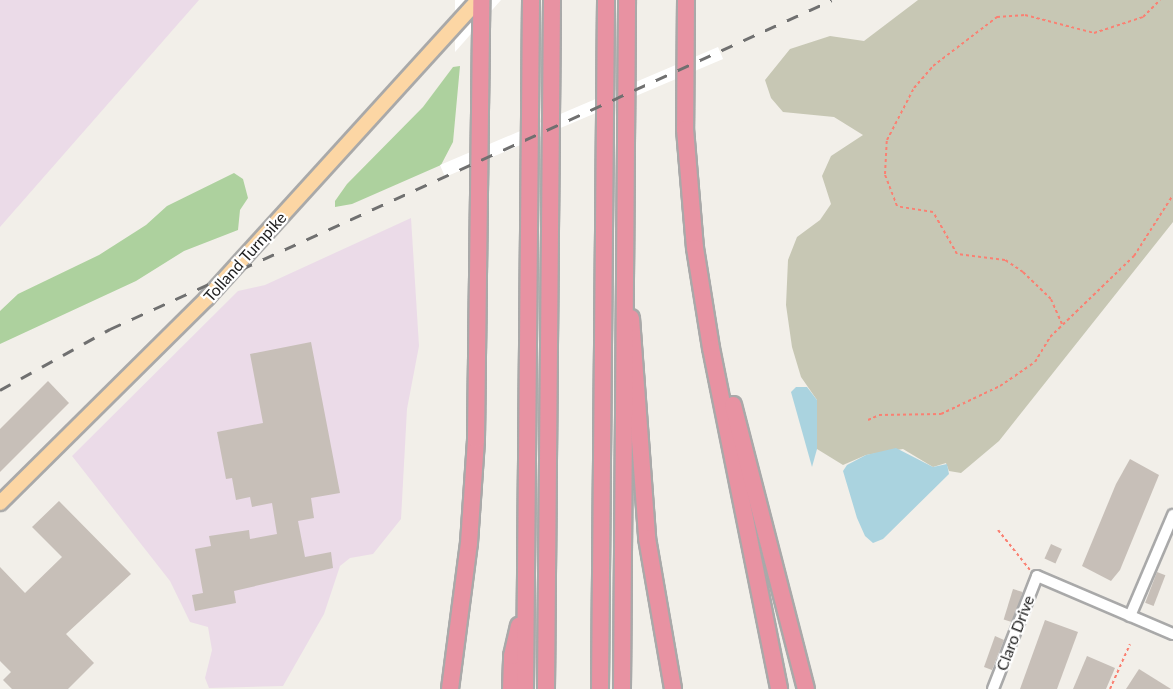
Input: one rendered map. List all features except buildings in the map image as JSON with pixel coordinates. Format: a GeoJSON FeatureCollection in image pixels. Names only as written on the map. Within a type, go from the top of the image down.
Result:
{"type":"FeatureCollection","features":[{"type":"Feature","properties":{"kind":"highway"},"geometry":{"type":"LineString","coordinates":[[450,689],[467,563],[475,460],[479,0]]}},
{"type":"Feature","properties":{"kind":"highway"},"geometry":{"type":"LineString","coordinates":[[525,689],[531,0]]}},
{"type":"Feature","properties":{"kind":"highway"},"geometry":{"type":"LineString","coordinates":[[546,689],[552,0]]}},
{"type":"Feature","properties":{"kind":"highway"},"geometry":{"type":"LineString","coordinates":[[600,689],[606,0]]}},
{"type":"Feature","properties":{"kind":"highway"},"geometry":{"type":"LineString","coordinates":[[622,689],[627,0]]}},
{"type":"Feature","properties":{"kind":"highway"},"geometry":{"type":"LineString","coordinates":[[686,0],[687,175],[705,304],[779,689]]}},
{"type":"Feature","properties":{"kind":"highway"},"geometry":{"type":"LineString","coordinates":[[624,290],[636,346],[650,560],[673,689]]}},
{"type":"Feature","properties":{"kind":"highway"},"geometry":{"type":"LineString","coordinates":[[705,304],[806,689]]}},
{"type":"Feature","properties":{"kind":"highway"},"geometry":{"type":"LineString","coordinates":[[511,689],[512,656],[525,612]]}},
{"type":"Feature","properties":{"kind":"main road","name":"Tolland Turnpike"},"geometry":{"type":"LineString","coordinates":[[0,503],[203,303],[479,0]]}},
{"type":"Feature","properties":{"kind":"street"},"geometry":{"type":"LineString","coordinates":[[1130,616],[1173,515]]}},
{"type":"Feature","properties":{"kind":"street"},"geometry":{"type":"LineString","coordinates":[[1037,576],[1173,634]]}},
{"type":"Feature","properties":{"kind":"street","name":"Claro Drive"},"geometry":{"type":"LineString","coordinates":[[993,689],[1037,576]]}},
{"type":"Feature","properties":{"kind":"path"},"geometry":{"type":"LineString","coordinates":[[1062,324],[1052,299],[1023,272],[1005,260],[957,254],[933,212],[897,206],[885,174],[887,140],[914,88],[933,66],[997,17],[1024,15],[1094,33],[1143,17],[1160,0]]}},
{"type":"Feature","properties":{"kind":"path"},"geometry":{"type":"LineString","coordinates":[[868,420],[879,415],[941,414],[1000,386],[1035,362],[1062,324],[1134,256],[1173,195]]}},
{"type":"Feature","properties":{"kind":"path"},"geometry":{"type":"LineString","coordinates":[[998,530],[1037,576]]}},
{"type":"Feature","properties":{"kind":"path"},"geometry":{"type":"LineString","coordinates":[[1110,689],[1130,644]]}},
{"type":"Feature","properties":{"kind":"shaded area"},"geometry":{"type":"Polygon","coordinates":[[[0,0],[199,0],[0,227],[0,0]]]}},
{"type":"Feature","properties":{"kind":"shaded area"},"geometry":{"type":"Polygon","coordinates":[[[918,0],[1173,0],[1173,222],[999,441],[961,473],[949,471],[946,463],[933,467],[903,449],[866,455],[843,465],[817,449],[817,400],[801,377],[792,347],[786,305],[788,260],[797,237],[820,220],[831,204],[822,176],[831,156],[863,135],[834,117],[783,112],[771,98],[765,80],[790,49],[830,36],[864,41],[918,0]]]}},
{"type":"Feature","properties":{"kind":"shaded area"},"geometry":{"type":"Polygon","coordinates":[[[411,218],[419,346],[407,409],[401,519],[373,554],[350,558],[340,566],[324,614],[283,686],[209,688],[205,678],[212,650],[208,627],[190,622],[170,581],[72,456],[238,291],[265,285],[411,218]]]}},
{"type":"Feature","properties":{"kind":"green space"},"geometry":{"type":"Polygon","coordinates":[[[460,66],[453,142],[441,165],[352,204],[335,207],[335,201],[347,184],[423,107],[453,67],[460,66]]]}},
{"type":"Feature","properties":{"kind":"green space"},"geometry":{"type":"Polygon","coordinates":[[[234,173],[243,179],[248,198],[240,210],[238,230],[184,251],[136,281],[0,344],[0,311],[18,294],[99,255],[146,225],[167,206],[234,173]]]}},
{"type":"Feature","properties":{"kind":"water"},"geometry":{"type":"Polygon","coordinates":[[[796,387],[807,387],[817,400],[817,449],[812,467],[791,392],[796,387]]]}},
{"type":"Feature","properties":{"kind":"water"},"geometry":{"type":"Polygon","coordinates":[[[896,448],[933,467],[947,464],[949,474],[883,539],[873,543],[865,536],[857,518],[843,471],[847,465],[866,455],[896,448]]]}},
{"type":"Feature","properties":{"kind":"pier"},"geometry":{"type":"Polygon","coordinates":[[[455,0],[501,0],[455,52],[455,0]]]}},
{"type":"Feature","properties":{"kind":"pier"},"geometry":{"type":"Polygon","coordinates":[[[718,47],[723,59],[445,177],[440,165],[718,47]]]}},
{"type":"Feature","properties":{"kind":"railway"},"geometry":{"type":"LineString","coordinates":[[0,390],[110,329],[832,0]]}}]}
